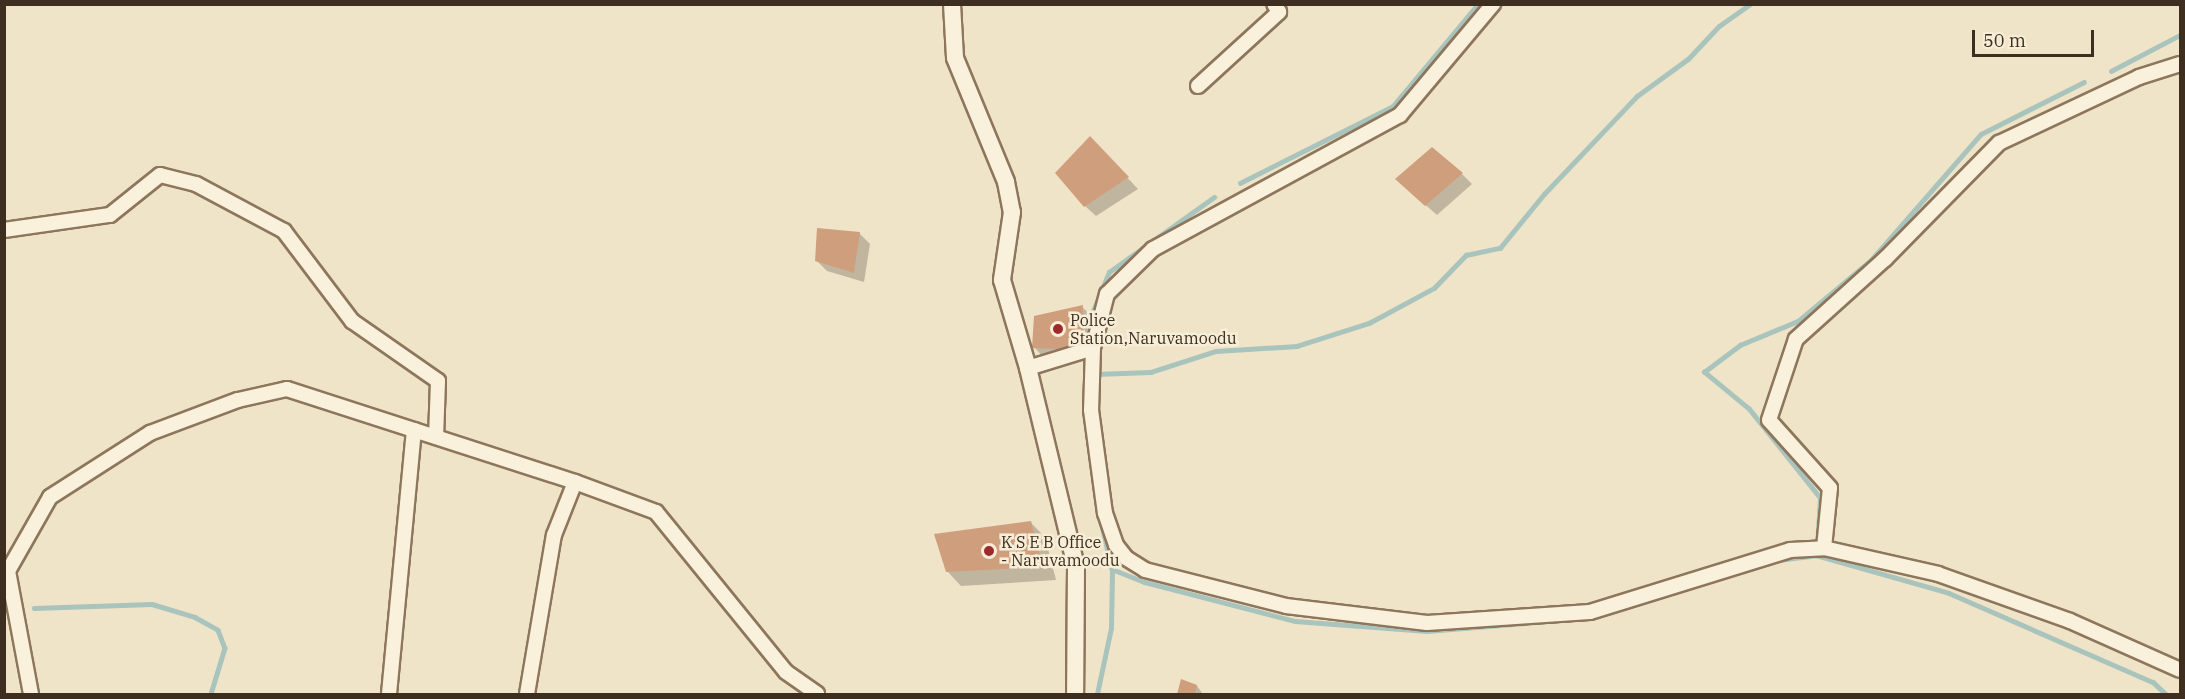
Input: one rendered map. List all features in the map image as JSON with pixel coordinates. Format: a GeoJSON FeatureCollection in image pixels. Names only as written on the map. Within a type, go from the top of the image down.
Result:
{"type":"FeatureCollection","features":[{"type":"Feature","properties":{"kind":"street"},"geometry":{"type":"LineString","coordinates":[[952,4],[955,58],[1006,182],[1012,212],[1002,280],[1028,368],[1076,566],[1075,694]]}},
{"type":"Feature","properties":{"kind":"street"},"geometry":{"type":"LineString","coordinates":[[1198,86],[1279,12],[1274,4]]}},
{"type":"Feature","properties":{"kind":"street"},"geometry":{"type":"LineString","coordinates":[[1494,4],[1400,115],[1153,249],[1107,294],[1093,348],[1091,410],[1105,513],[1116,545],[1126,558],[1145,570],[1286,606],[1426,623],[1590,612],[1808,546],[1938,574],[2070,621],[2181,670]]}},
{"type":"Feature","properties":{"kind":"street"},"geometry":{"type":"LineString","coordinates":[[1824,548],[1830,488],[1769,420],[1796,339],[1885,259],[1999,143],[2139,77],[2181,64]]}},
{"type":"Feature","properties":{"kind":"street"},"geometry":{"type":"LineString","coordinates":[[4,230],[110,215],[160,175],[196,184],[284,231],[352,321],[438,381],[436,437]]}},
{"type":"Feature","properties":{"kind":"street"},"geometry":{"type":"LineString","coordinates":[[1028,368],[1093,348]]}},
{"type":"Feature","properties":{"kind":"street"},"geometry":{"type":"LineString","coordinates":[[31,694],[8,571],[50,497],[150,433],[238,400],[287,389],[575,482],[656,512],[786,672],[817,694]]}},
{"type":"Feature","properties":{"kind":"street"},"geometry":{"type":"LineString","coordinates":[[388,694],[414,430]]}},
{"type":"Feature","properties":{"kind":"street"},"geometry":{"type":"LineString","coordinates":[[527,694],[554,535],[575,482]]}},
{"type":"Feature","properties":{"kind":"building"},"geometry":{"type":"Polygon","coordinates":[[[1090,136],[1129,177],[1084,207],[1055,173],[1090,136]]]}},
{"type":"Feature","properties":{"kind":"building"},"geometry":{"type":"Polygon","coordinates":[[[1432,147],[1463,173],[1425,206],[1395,179],[1432,147]]]}},
{"type":"Feature","properties":{"kind":"building"},"geometry":{"type":"Polygon","coordinates":[[[817,228],[860,232],[854,273],[815,261],[817,228]]]}},
{"type":"Feature","properties":{"kind":"building","name":"Police Station,Naruvamoodu"},"geometry":{"type":"Polygon","coordinates":[[[1083,305],[1082,342],[1078,350],[1032,348],[1034,316],[1083,305]]]}},
{"type":"Feature","properties":{"kind":"building","name":"K S E B Office - Naruvamoodu"},"geometry":{"type":"Polygon","coordinates":[[[1031,521],[1043,567],[946,572],[934,534],[1031,521]]]}},
{"type":"Feature","properties":{"kind":"building"},"geometry":{"type":"Polygon","coordinates":[[[1181,679],[1197,685],[1195,694],[1177,694],[1181,679]]]}},
{"type":"Feature","properties":{"kind":"waterway"},"geometry":{"type":"LineString","coordinates":[[1240,183],[1393,106],[1478,4]]}},
{"type":"Feature","properties":{"kind":"waterway"},"geometry":{"type":"LineString","coordinates":[[1095,374],[1151,372],[1216,351],[1297,346],[1369,323],[1434,288],[1466,255],[1500,248],[1544,194],[1637,96],[1688,59],[1719,26],[1751,4]]}},
{"type":"Feature","properties":{"kind":"waterway"},"geometry":{"type":"LineString","coordinates":[[2111,71],[2180,35]]}},
{"type":"Feature","properties":{"kind":"waterway"},"geometry":{"type":"LineString","coordinates":[[1817,547],[1820,498],[1749,409],[1704,372],[1740,345],[1798,321],[1871,260],[1981,134],[2084,82]]}},
{"type":"Feature","properties":{"kind":"waterway"},"geometry":{"type":"LineString","coordinates":[[1089,338],[1092,313],[1109,272],[1214,197]]}},
{"type":"Feature","properties":{"kind":"waterway"},"geometry":{"type":"LineString","coordinates":[[1088,436],[1097,499]]}},
{"type":"Feature","properties":{"kind":"waterway"},"geometry":{"type":"LineString","coordinates":[[1101,521],[1112,569],[1145,582],[1295,621],[1427,631],[1586,618]]}},
{"type":"Feature","properties":{"kind":"waterway"},"geometry":{"type":"LineString","coordinates":[[1778,560],[1816,555],[1949,593],[2153,682],[2166,694]]}},
{"type":"Feature","properties":{"kind":"waterway"},"geometry":{"type":"LineString","coordinates":[[1097,694],[1111,628],[1112,569]]}},
{"type":"Feature","properties":{"kind":"waterway"},"geometry":{"type":"LineString","coordinates":[[34,608],[152,604],[195,617],[218,630],[225,648],[211,694]]}},
{"type":"Feature","properties":{"kind":"place","name":"Police Station,Naruvamoodu"},"geometry":{"type":"Point","coordinates":[1058,329]}},
{"type":"Feature","properties":{"kind":"place","name":"K S E B Office - Naruvamoodu"},"geometry":{"type":"Point","coordinates":[989,551]}}]}
